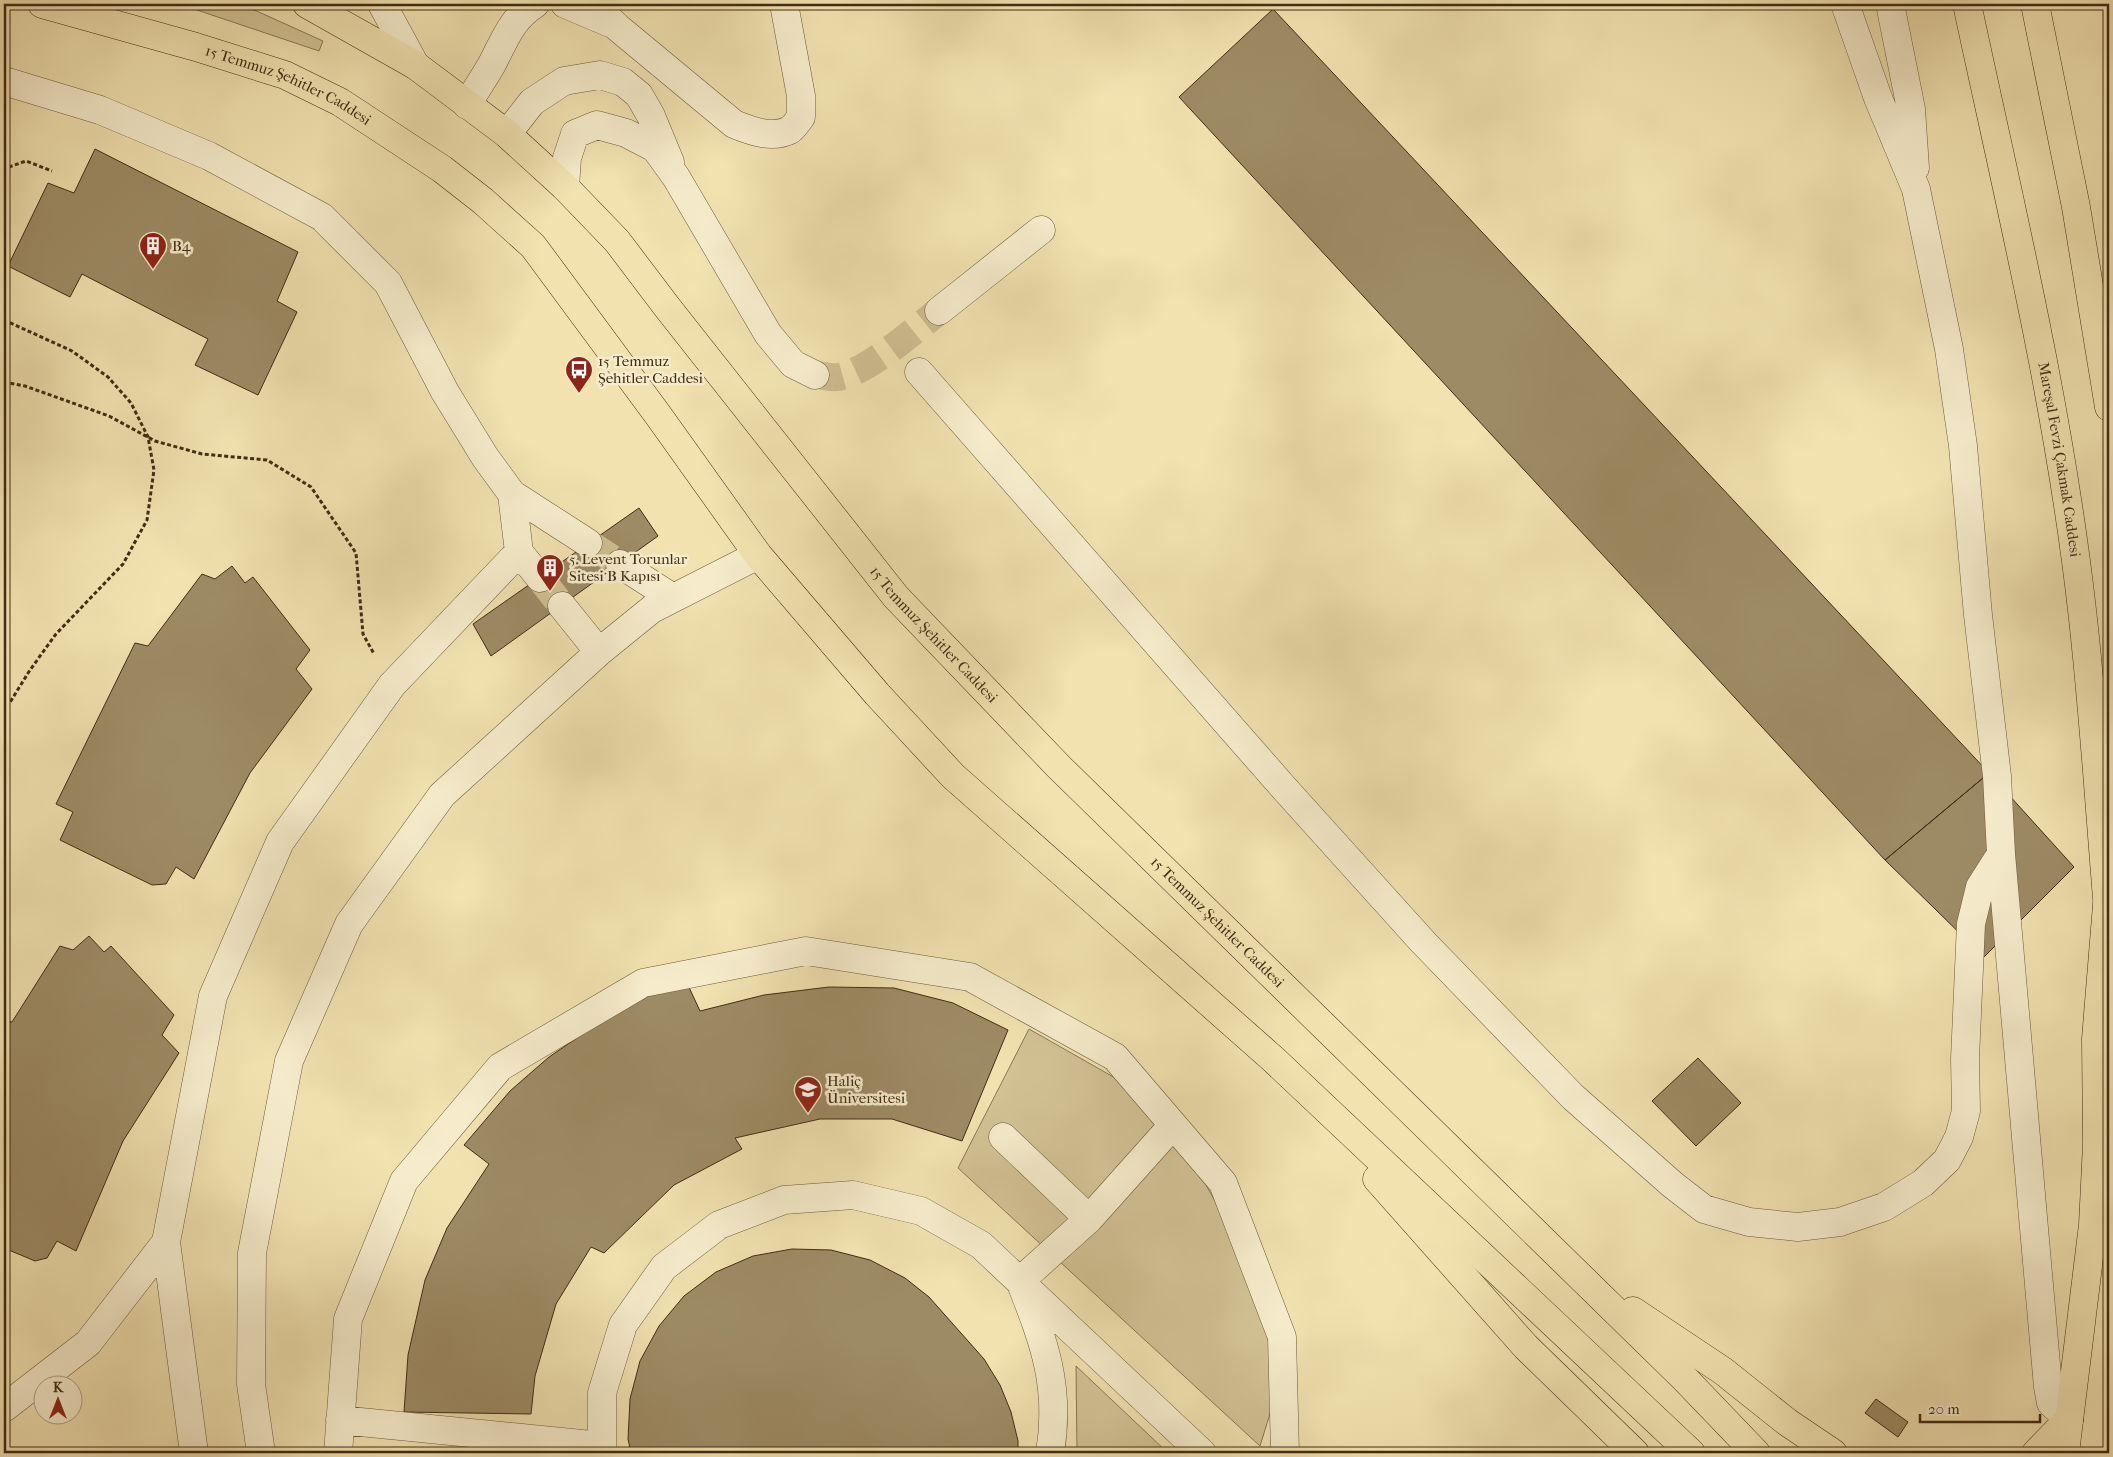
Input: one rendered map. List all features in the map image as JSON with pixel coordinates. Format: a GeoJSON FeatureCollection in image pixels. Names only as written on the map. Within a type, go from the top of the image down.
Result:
{"type":"FeatureCollection","features":[{"type":"Feature","properties":{"kind":"main road","name":"15 Temmuz Şehitler Caddesi"},"geometry":{"type":"LineString","coordinates":[[42,4],[196,47],[285,75],[340,102],[456,180],[534,246],[758,555],[846,658],[953,776],[1273,1059]]}},
{"type":"Feature","properties":{"kind":"main road","name":"15 Temmuz Şehitler Caddesi"},"geometry":{"type":"LineString","coordinates":[[307,4],[415,65],[507,134],[565,187],[617,241],[678,322],[896,597],[1059,767],[1570,1268]]}},
{"type":"Feature","properties":{"kind":"main road","name":"Mareşal Fevzi Çakmak Caddesi"},"geometry":{"type":"LineString","coordinates":[[1967,4],[2040,347],[2065,491],[2082,610],[2108,910],[2096,1038],[2094,1225],[2065,1453]]}},
{"type":"Feature","properties":{"kind":"main road"},"geometry":{"type":"LineString","coordinates":[[2035,4],[2076,207],[2109,407]]}},
{"type":"Feature","properties":{"kind":"main road"},"geometry":{"type":"LineString","coordinates":[[1273,1059],[1526,1347],[1635,1453]]}},
{"type":"Feature","properties":{"kind":"main road"},"geometry":{"type":"LineString","coordinates":[[1273,1059],[1691,1453]]}},
{"type":"Feature","properties":{"kind":"main road"},"geometry":{"type":"LineString","coordinates":[[1570,1268],[1686,1380],[1756,1453]]}},
{"type":"Feature","properties":{"kind":"main road"},"geometry":{"type":"LineString","coordinates":[[1570,1268],[1722,1371],[1787,1422],[1833,1453]]}},
{"type":"Feature","properties":{"kind":"main road"},"geometry":{"type":"LineString","coordinates":[[2036,1453],[2069,1419]]}},
{"type":"Feature","properties":{"kind":"street"},"geometry":{"type":"LineString","coordinates":[[382,4],[415,65]]}},
{"type":"Feature","properties":{"kind":"street"},"geometry":{"type":"LineString","coordinates":[[467,105],[492,65],[511,25],[527,9],[535,4]]}},
{"type":"Feature","properties":{"kind":"street"},"geometry":{"type":"LineString","coordinates":[[566,4],[617,27]]}},
{"type":"Feature","properties":{"kind":"street"},"geometry":{"type":"LineString","coordinates":[[594,4],[617,27],[734,124],[752,131],[770,134],[791,129],[801,117],[801,96],[784,4]]}},
{"type":"Feature","properties":{"kind":"street"},"geometry":{"type":"LineString","coordinates":[[1845,4],[1878,98],[1916,189]]}},
{"type":"Feature","properties":{"kind":"street"},"geometry":{"type":"LineString","coordinates":[[1890,4],[1911,109],[1916,189],[1949,350],[1963,446],[1978,615],[1997,776],[2001,854],[2048,1388],[2051,1403],[2069,1419]]}},
{"type":"Feature","properties":{"kind":"street"},"geometry":{"type":"LineString","coordinates":[[507,134],[532,102],[564,81],[600,75],[623,82],[640,95],[651,116],[676,177]]}},
{"type":"Feature","properties":{"kind":"street"},"geometry":{"type":"LineString","coordinates":[[4,81],[100,110],[209,156],[322,217],[388,283],[445,392],[484,457],[512,494],[588,543]]}},
{"type":"Feature","properties":{"kind":"street"},"geometry":{"type":"LineString","coordinates":[[565,187],[567,158],[575,134],[597,125],[626,133],[655,148],[676,177],[768,334],[793,364],[815,375]]}},
{"type":"Feature","properties":{"kind":"street"},"geometry":{"type":"LineString","coordinates":[[939,311],[1041,230]]}},
{"type":"Feature","properties":{"kind":"street"},"geometry":{"type":"LineString","coordinates":[[919,372],[1284,788],[1423,942],[1573,1097],[1673,1185],[1704,1209],[1749,1222],[1798,1227],[1840,1222],[1884,1207],[1923,1183],[1947,1160],[1959,1137],[1966,1111],[1965,1059],[1971,924],[1980,887],[2001,854]]}},
{"type":"Feature","properties":{"kind":"street"},"geometry":{"type":"LineString","coordinates":[[512,494],[519,552],[540,578]]}},
{"type":"Feature","properties":{"kind":"street"},"geometry":{"type":"LineString","coordinates":[[194,1453],[166,1242],[212,996],[280,842],[392,685],[519,552]]}},
{"type":"Feature","properties":{"kind":"street"},"geometry":{"type":"LineString","coordinates":[[261,1453],[251,1384],[252,1253],[289,1061],[349,924],[442,795],[599,652],[652,609],[758,555]]}},
{"type":"Feature","properties":{"kind":"street"},"geometry":{"type":"LineString","coordinates":[[620,564],[673,598]]}},
{"type":"Feature","properties":{"kind":"street"},"geometry":{"type":"LineString","coordinates":[[562,606],[599,652]]}},
{"type":"Feature","properties":{"kind":"street"},"geometry":{"type":"LineString","coordinates":[[338,1453],[348,1319],[404,1181],[500,1067],[642,982],[806,951],[970,977],[1115,1057],[1223,1183],[1282,1337],[1285,1453]]}},
{"type":"Feature","properties":{"kind":"street"},"geometry":{"type":"LineString","coordinates":[[1020,1281],[1089,1219],[1173,1125]]}},
{"type":"Feature","properties":{"kind":"street"},"geometry":{"type":"LineString","coordinates":[[1003,1137],[1089,1219]]}},
{"type":"Feature","properties":{"kind":"street"},"geometry":{"type":"LineString","coordinates":[[340,1420],[602,1450],[602,1393],[623,1325],[664,1267],[719,1225],[784,1200],[853,1195],[921,1211],[981,1245],[1202,1453]]}},
{"type":"Feature","properties":{"kind":"street"},"geometry":{"type":"LineString","coordinates":[[4,1408],[88,1343],[166,1242]]}},
{"type":"Feature","properties":{"kind":"street"},"geometry":{"type":"LineString","coordinates":[[1020,1281],[1045,1347],[1053,1385],[1054,1433],[1050,1453]]}},
{"type":"Feature","properties":{"kind":"path"},"geometry":{"type":"LineString","coordinates":[[4,172],[6,168],[26,161],[52,171]]}},
{"type":"Feature","properties":{"kind":"path"},"geometry":{"type":"LineString","coordinates":[[4,320],[72,351],[108,378],[131,403],[148,437],[154,470],[147,520],[123,564],[56,634],[30,670],[4,712]]}},
{"type":"Feature","properties":{"kind":"path"},"geometry":{"type":"LineString","coordinates":[[4,382],[25,386],[109,416],[156,441],[202,454],[267,460],[311,487],[356,553],[363,634],[392,685]]}},
{"type":"Feature","properties":{"kind":"shaded area"},"geometry":{"type":"Polygon","coordinates":[[[179,4],[241,4],[323,41],[319,51],[179,4]]]}},
{"type":"Feature","properties":{"kind":"shaded area"},"geometry":{"type":"Polygon","coordinates":[[[1029,1029],[1117,1079],[1206,1185],[1244,1253],[1263,1309],[1277,1391],[1260,1446],[958,1168],[1029,1029]]]}},
{"type":"Feature","properties":{"kind":"shaded area"},"geometry":{"type":"Polygon","coordinates":[[[1076,1366],[1168,1453],[1077,1453],[1076,1366]]]}},
{"type":"Feature","properties":{"kind":"building"},"geometry":{"type":"Polygon","coordinates":[[[1273,9],[1989,773],[1885,860],[1179,97],[1273,9]]]}},
{"type":"Feature","properties":{"kind":"building","name":"B4"},"geometry":{"type":"Polygon","coordinates":[[[95,149],[298,252],[277,301],[297,312],[258,395],[195,365],[208,339],[82,274],[70,297],[8,266],[48,183],[74,193],[95,149]]]}},
{"type":"Feature","properties":{"kind":"building","name":"5. Levent Torunlar Sitesi B Kapısı"},"geometry":{"type":"Polygon","coordinates":[[[639,508],[658,536],[491,656],[473,624],[639,508]]]}},
{"type":"Feature","properties":{"kind":"building"},"geometry":{"type":"Polygon","coordinates":[[[232,566],[245,583],[253,577],[310,650],[296,669],[312,689],[250,773],[194,879],[176,867],[166,884],[152,885],[60,840],[73,812],[56,804],[135,643],[148,646],[202,574],[215,579],[232,566]]]}},
{"type":"Feature","properties":{"kind":"building"},"geometry":{"type":"Polygon","coordinates":[[[1989,773],[2074,867],[1984,957],[1885,860],[1989,773]]]}},
{"type":"Feature","properties":{"kind":"building"},"geometry":{"type":"Polygon","coordinates":[[[89,936],[104,952],[111,946],[174,1015],[162,1035],[179,1053],[123,1141],[76,1251],[57,1241],[47,1258],[35,1261],[4,1248],[4,1021],[12,1022],[60,946],[73,950],[89,936]]]}},
{"type":"Feature","properties":{"kind":"building"},"geometry":{"type":"Polygon","coordinates":[[[687,983],[700,1011],[764,995],[829,987],[894,988],[953,1003],[1008,1030],[962,1141],[892,1119],[820,1119],[735,1138],[742,1149],[674,1185],[604,1253],[591,1247],[556,1304],[535,1376],[531,1414],[404,1412],[408,1355],[425,1280],[447,1228],[489,1164],[464,1145],[510,1091],[549,1057],[602,1021],[654,993],[687,983]]]}},
{"type":"Feature","properties":{"kind":"building"},"geometry":{"type":"Polygon","coordinates":[[[1698,1058],[1741,1103],[1696,1146],[1652,1101],[1698,1058]]]}},
{"type":"Feature","properties":{"kind":"building"},"geometry":{"type":"Polygon","coordinates":[[[792,1249],[831,1250],[870,1260],[905,1278],[929,1297],[984,1359],[1000,1385],[1011,1412],[1018,1441],[1018,1453],[631,1453],[628,1439],[630,1399],[640,1361],[659,1326],[684,1296],[716,1272],[753,1256],[792,1249]]]}},
{"type":"Feature","properties":{"kind":"building"},"geometry":{"type":"Polygon","coordinates":[[[1876,1399],[1908,1422],[1898,1437],[1865,1413],[1876,1399]]]}},
{"type":"Feature","properties":{"kind":"tunnel"},"geometry":{"type":"LineString","coordinates":[[815,375],[838,377],[850,374],[877,359],[939,311]]}},
{"type":"Feature","properties":{"kind":"tunnel"},"geometry":{"type":"LineString","coordinates":[[588,543],[620,564]]}},
{"type":"Feature","properties":{"kind":"tunnel"},"geometry":{"type":"LineString","coordinates":[[540,578],[562,606]]}},
{"type":"Feature","properties":{"kind":"place","name":"B4"},"geometry":{"type":"Point","coordinates":[153,270]}},
{"type":"Feature","properties":{"kind":"place","name":"15 Temmuz Şehitler Caddesi"},"geometry":{"type":"Point","coordinates":[579,394]}},
{"type":"Feature","properties":{"kind":"place","name":"5. Levent Torunlar Sitesi B Kapısı"},"geometry":{"type":"Point","coordinates":[550,592]}},
{"type":"Feature","properties":{"kind":"place","name":"Haliç Üniversitesi"},"geometry":{"type":"Point","coordinates":[808,1114]}}]}
